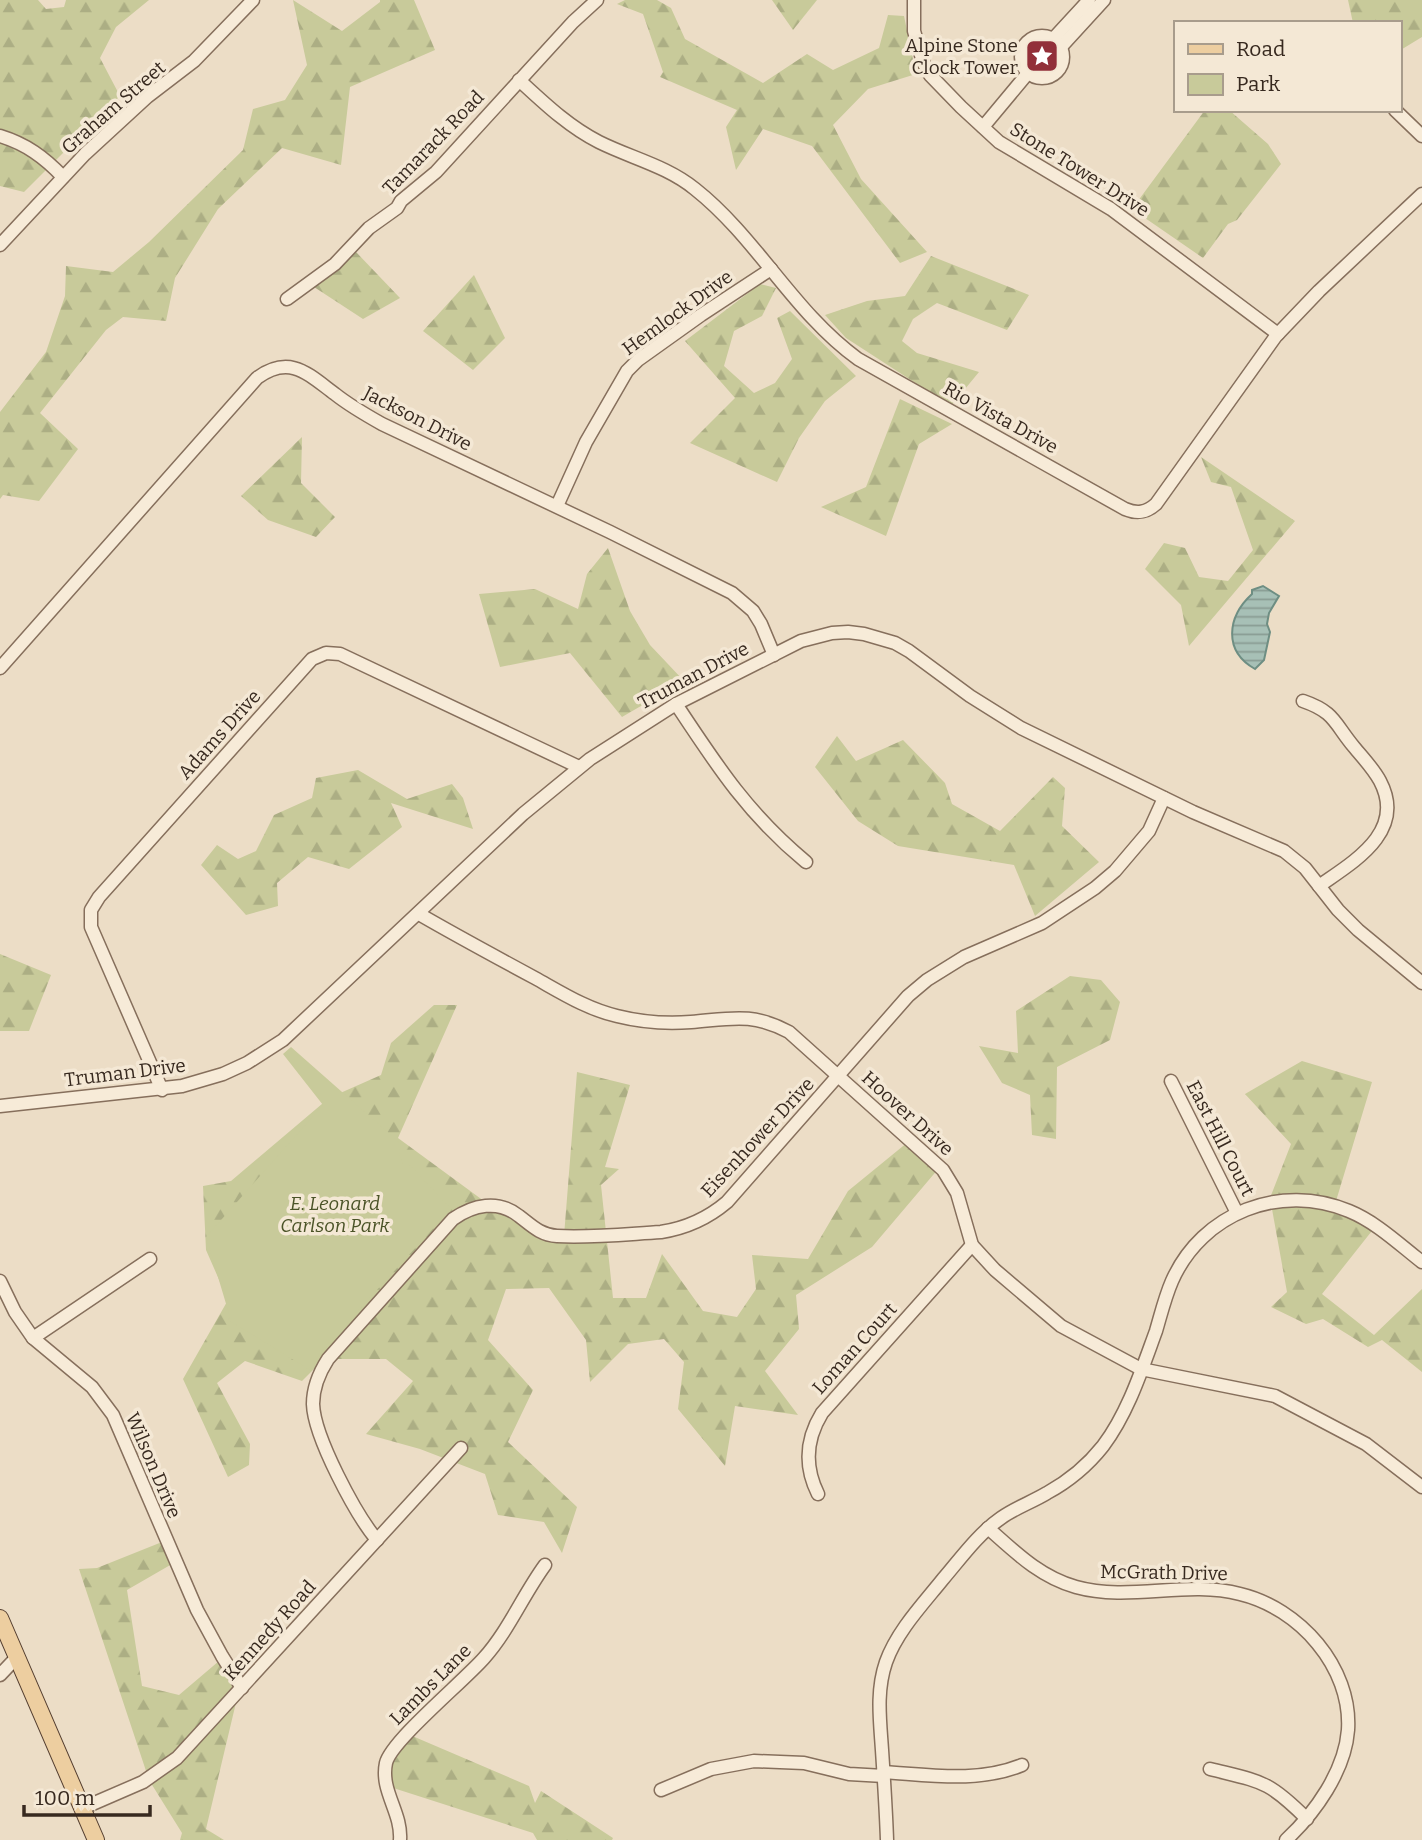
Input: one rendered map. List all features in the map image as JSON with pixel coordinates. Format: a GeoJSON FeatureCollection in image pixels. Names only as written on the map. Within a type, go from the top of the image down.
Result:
{"type":"FeatureCollection","features":[{"type":"Feature","properties":{"kind":"main road"},"geometry":{"type":"LineString","coordinates":[[0,1618],[96,1840]]}},
{"type":"Feature","properties":{"kind":"street","name":"Graham Street"},"geometry":{"type":"LineString","coordinates":[[0,245],[63,177],[147,97],[194,61],[253,0]]}},
{"type":"Feature","properties":{"kind":"street","name":"Tamarack Road"},"geometry":{"type":"LineString","coordinates":[[287,299],[335,264],[369,228],[397,208],[401,201],[436,172],[573,22],[597,0]]}},
{"type":"Feature","properties":{"kind":"street","name":"Stone Tower Drive"},"geometry":{"type":"LineString","coordinates":[[914,0],[914,31],[923,62],[943,90],[999,142],[1111,209],[1278,334]]}},
{"type":"Feature","properties":{"kind":"street"},"geometry":{"type":"LineString","coordinates":[[1057,43],[1089,0]]}},
{"type":"Feature","properties":{"kind":"street"},"geometry":{"type":"LineString","coordinates":[[1057,43],[1104,0]]}},
{"type":"Feature","properties":{"kind":"street"},"geometry":{"type":"LineString","coordinates":[[1040,36],[1057,43],[1063,60],[1057,72],[1052,76],[1039,78],[1028,73],[1021,61],[1021,54],[1028,42],[1040,36]]}},
{"type":"Feature","properties":{"kind":"street"},"geometry":{"type":"LineString","coordinates":[[983,127],[1028,73]]}},
{"type":"Feature","properties":{"kind":"street","name":"Rio Vista Drive"},"geometry":{"type":"LineString","coordinates":[[519,80],[583,133],[601,144],[657,166],[693,187],[726,217],[832,338],[858,359],[1125,509],[1137,513],[1151,509],[1156,504],[1278,334],[1422,194]]}},
{"type":"Feature","properties":{"kind":"street"},"geometry":{"type":"LineString","coordinates":[[1397,112],[1422,136]]}},
{"type":"Feature","properties":{"kind":"street"},"geometry":{"type":"LineString","coordinates":[[0,136],[13,139],[39,154],[63,177]]}},
{"type":"Feature","properties":{"kind":"street","name":"Hemlock Drive"},"geometry":{"type":"LineString","coordinates":[[556,506],[586,442],[627,371],[638,360],[701,315],[771,269]]}},
{"type":"Feature","properties":{"kind":"street","name":"Jackson Drive"},"geometry":{"type":"LineString","coordinates":[[0,668],[257,378],[284,367],[303,370],[370,417],[732,593],[753,611],[774,655]]}},
{"type":"Feature","properties":{"kind":"street","name":"Truman Drive"},"geometry":{"type":"LineString","coordinates":[[0,1106],[162,1090],[192,1084],[223,1074],[272,1048],[419,914],[523,814],[579,767],[676,704],[801,641],[832,633],[880,637],[909,651],[995,713],[1164,798],[1284,851],[1306,868],[1358,930],[1422,983]]}},
{"type":"Feature","properties":{"kind":"street","name":"Adams Drive"},"geometry":{"type":"LineString","coordinates":[[162,1090],[91,927],[91,910],[99,897],[312,659],[326,653],[340,654],[579,767]]}},
{"type":"Feature","properties":{"kind":"street"},"geometry":{"type":"LineString","coordinates":[[1303,701],[1322,708],[1345,732],[1381,783],[1385,793],[1386,815],[1383,827],[1372,845],[1319,886]]}},
{"type":"Feature","properties":{"kind":"street"},"geometry":{"type":"LineString","coordinates":[[676,704],[746,805],[806,862]]}},
{"type":"Feature","properties":{"kind":"street","name":"Eisenhower Drive"},"geometry":{"type":"LineString","coordinates":[[377,1540],[352,1505],[317,1427],[314,1392],[321,1370],[328,1359],[453,1219],[470,1209],[491,1205],[510,1210],[536,1230],[556,1236],[661,1232],[704,1219],[727,1202],[839,1077],[894,1009],[927,980],[964,957],[1042,923],[1095,888],[1115,871],[1149,831],[1164,798]]}},
{"type":"Feature","properties":{"kind":"street","name":"Hoover Drive"},"geometry":{"type":"LineString","coordinates":[[419,914],[564,995],[597,1010],[656,1023],[694,1022],[734,1016],[764,1021],[789,1032],[943,1170],[957,1193],[972,1245],[995,1270],[1046,1316],[1142,1369],[1275,1396],[1366,1444],[1422,1487]]}},
{"type":"Feature","properties":{"kind":"street","name":"East Hill Court"},"geometry":{"type":"LineString","coordinates":[[1171,1081],[1237,1213]]}},
{"type":"Feature","properties":{"kind":"street"},"geometry":{"type":"LineString","coordinates":[[887,1840],[879,1702],[882,1674],[887,1659],[929,1596],[988,1528],[1064,1483],[1092,1459],[1114,1429],[1142,1369],[1179,1266],[1201,1238],[1237,1213],[1266,1203],[1284,1200],[1320,1202],[1365,1219],[1422,1262]]}},
{"type":"Feature","properties":{"kind":"street","name":"Loman Court"},"geometry":{"type":"LineString","coordinates":[[818,1494],[810,1475],[809,1447],[811,1434],[822,1413],[972,1245]]}},
{"type":"Feature","properties":{"kind":"street"},"geometry":{"type":"LineString","coordinates":[[33,1338],[150,1259]]}},
{"type":"Feature","properties":{"kind":"street","name":"Wilson Drive"},"geometry":{"type":"LineString","coordinates":[[0,1281],[15,1312],[33,1338],[92,1387],[113,1415],[197,1610],[242,1688]]}},
{"type":"Feature","properties":{"kind":"street","name":"Kennedy Road"},"geometry":{"type":"LineString","coordinates":[[83,1808],[143,1782],[161,1771],[192,1743],[461,1448]]}},
{"type":"Feature","properties":{"kind":"street","name":"McGrath Drive"},"geometry":{"type":"LineString","coordinates":[[988,1528],[1040,1571],[1074,1586],[1110,1593],[1205,1590],[1239,1593],[1271,1605],[1300,1624],[1322,1650],[1339,1680],[1348,1731],[1329,1785],[1307,1819],[1286,1840]]}},
{"type":"Feature","properties":{"kind":"street","name":"Lambs Lane"},"geometry":{"type":"LineString","coordinates":[[400,1840],[401,1827],[386,1789],[387,1760],[400,1742],[484,1659],[545,1564]]}},
{"type":"Feature","properties":{"kind":"street"},"geometry":{"type":"LineString","coordinates":[[0,1675],[17,1657]]}},
{"type":"Feature","properties":{"kind":"street"},"geometry":{"type":"LineString","coordinates":[[661,1790],[711,1769],[754,1761],[804,1763],[849,1774],[978,1776],[1023,1765]]}},
{"type":"Feature","properties":{"kind":"street"},"geometry":{"type":"LineString","coordinates":[[1210,1769],[1243,1776],[1270,1786],[1307,1819]]}},
{"type":"Feature","properties":{"kind":"green space"},"geometry":{"type":"Polygon","coordinates":[[[0,0],[38,0],[46,9],[64,7],[66,0],[149,0],[116,27],[100,58],[120,96],[24,192],[0,186],[0,0]]]}},
{"type":"Feature","properties":{"kind":"green space"},"geometry":{"type":"Polygon","coordinates":[[[293,0],[342,31],[380,0],[414,0],[435,50],[350,87],[341,165],[282,148],[218,209],[175,278],[166,321],[123,317],[106,330],[40,413],[78,449],[39,501],[3,495],[0,499],[0,412],[46,352],[65,296],[66,266],[113,272],[149,242],[243,150],[253,109],[285,100],[307,65],[293,0]]]}},
{"type":"Feature","properties":{"kind":"green space"},"geometry":{"type":"Polygon","coordinates":[[[625,0],[657,0],[671,8],[685,39],[763,83],[807,54],[833,70],[879,48],[888,15],[904,16],[916,74],[868,89],[833,125],[861,179],[927,252],[900,263],[812,146],[763,129],[736,170],[726,127],[737,110],[660,77],[663,72],[643,14],[617,4],[625,0]]]}},
{"type":"Feature","properties":{"kind":"green space"},"geometry":{"type":"Polygon","coordinates":[[[772,0],[817,0],[793,30],[772,0]]]}},
{"type":"Feature","properties":{"kind":"green space"},"geometry":{"type":"Polygon","coordinates":[[[1348,0],[1422,0],[1422,37],[1401,50],[1401,21],[1353,21],[1348,0]]]}},
{"type":"Feature","properties":{"kind":"green space"},"geometry":{"type":"Polygon","coordinates":[[[1204,112],[1231,112],[1268,144],[1281,164],[1237,220],[1228,224],[1203,258],[1132,209],[1204,112]]]}},
{"type":"Feature","properties":{"kind":"green space"},"geometry":{"type":"Polygon","coordinates":[[[356,252],[400,298],[363,319],[314,287],[356,252]]]}},
{"type":"Feature","properties":{"kind":"green space"},"geometry":{"type":"Polygon","coordinates":[[[931,256],[1029,295],[1007,330],[937,303],[913,319],[902,341],[917,353],[979,372],[951,406],[846,338],[825,315],[867,301],[905,296],[931,256]]]}},
{"type":"Feature","properties":{"kind":"green space"},"geometry":{"type":"Polygon","coordinates":[[[474,275],[505,338],[473,370],[423,331],[474,275]]]}},
{"type":"Feature","properties":{"kind":"green space"},"geometry":{"type":"Polygon","coordinates":[[[760,284],[776,288],[762,316],[734,331],[724,366],[754,393],[775,383],[792,359],[777,318],[790,311],[856,376],[825,401],[799,438],[777,482],[690,443],[735,398],[685,341],[760,284]]]}},
{"type":"Feature","properties":{"kind":"green space"},"geometry":{"type":"Polygon","coordinates":[[[900,399],[952,424],[919,444],[886,536],[821,507],[866,487],[900,399]]]}},
{"type":"Feature","properties":{"kind":"green space"},"geometry":{"type":"Polygon","coordinates":[[[302,437],[301,483],[335,517],[316,537],[268,520],[241,496],[302,437]]]}},
{"type":"Feature","properties":{"kind":"green space"},"geometry":{"type":"Polygon","coordinates":[[[1201,457],[1295,521],[1189,646],[1181,605],[1145,569],[1164,543],[1185,548],[1199,577],[1228,581],[1253,550],[1231,487],[1211,482],[1201,457]]]}},
{"type":"Feature","properties":{"kind":"green space"},"geometry":{"type":"Polygon","coordinates":[[[608,548],[630,611],[650,645],[684,681],[622,717],[570,653],[500,667],[479,594],[535,589],[578,609],[587,574],[608,548]]]}},
{"type":"Feature","properties":{"kind":"green space"},"geometry":{"type":"Polygon","coordinates":[[[837,736],[856,761],[903,740],[945,783],[952,804],[1000,831],[1053,777],[1065,788],[1062,826],[1099,862],[1035,916],[1014,865],[898,846],[858,821],[815,767],[837,736]]]}},
{"type":"Feature","properties":{"kind":"green space"},"geometry":{"type":"Polygon","coordinates":[[[358,770],[407,799],[452,784],[463,798],[473,829],[391,803],[402,827],[349,869],[308,857],[277,883],[278,906],[246,915],[201,865],[217,845],[238,859],[256,851],[274,815],[312,798],[316,778],[358,770]]]}},
{"type":"Feature","properties":{"kind":"green space"},"geometry":{"type":"Polygon","coordinates":[[[0,954],[51,975],[29,1031],[0,1031],[0,954]]]}},
{"type":"Feature","properties":{"kind":"green space"},"geometry":{"type":"Polygon","coordinates":[[[1070,976],[1101,980],[1120,1002],[1110,1040],[1057,1067],[1056,1139],[1032,1135],[1030,1095],[1002,1083],[979,1046],[1018,1053],[1016,1011],[1070,976]]]}},
{"type":"Feature","properties":{"kind":"green space"},"geometry":{"type":"Polygon","coordinates":[[[434,1005],[457,1005],[398,1138],[488,1204],[564,1236],[577,1072],[630,1085],[605,1167],[619,1169],[601,1185],[613,1298],[646,1298],[662,1254],[703,1311],[737,1317],[756,1289],[752,1255],[808,1259],[848,1191],[908,1142],[939,1168],[872,1247],[796,1295],[799,1329],[765,1371],[798,1415],[735,1406],[725,1466],[678,1409],[684,1362],[664,1339],[628,1344],[590,1382],[586,1340],[549,1288],[506,1289],[488,1340],[533,1390],[508,1442],[577,1507],[562,1553],[544,1522],[498,1515],[485,1474],[420,1449],[366,1434],[413,1381],[386,1359],[324,1359],[302,1381],[245,1361],[217,1383],[250,1444],[249,1465],[228,1477],[183,1379],[228,1300],[206,1250],[203,1186],[231,1181],[329,1098],[381,1075],[391,1043],[434,1005]]]}},
{"type":"Feature","properties":{"kind":"green space","name":"E. Leonard Carlson Park"},"geometry":{"type":"Polygon","coordinates":[[[291,1047],[401,1144],[399,1154],[403,1164],[407,1162],[451,1209],[322,1350],[310,1370],[228,1320],[230,1317],[206,1237],[323,1105],[283,1054],[291,1047]]]}},
{"type":"Feature","properties":{"kind":"green space"},"geometry":{"type":"Polygon","coordinates":[[[1302,1061],[1372,1082],[1336,1201],[1375,1227],[1322,1294],[1374,1335],[1422,1289],[1422,1372],[1382,1340],[1368,1347],[1323,1319],[1306,1324],[1271,1307],[1287,1292],[1270,1198],[1291,1144],[1245,1094],[1302,1061]]]}},
{"type":"Feature","properties":{"kind":"green space"},"geometry":{"type":"Polygon","coordinates":[[[162,1542],[172,1564],[127,1590],[142,1686],[179,1695],[219,1661],[239,1690],[206,1829],[224,1840],[180,1840],[182,1833],[149,1780],[79,1569],[97,1568],[162,1542]]]}},
{"type":"Feature","properties":{"kind":"green space"},"geometry":{"type":"Polygon","coordinates":[[[410,1735],[529,1786],[535,1803],[541,1791],[613,1838],[612,1840],[537,1840],[533,1833],[384,1785],[387,1758],[410,1735]]]}},
{"type":"Feature","properties":{"kind":"shaded area"},"geometry":{"type":"Polygon","coordinates":[[[1263,586],[1279,596],[1269,613],[1267,624],[1270,632],[1264,660],[1255,669],[1238,653],[1232,633],[1237,613],[1252,594],[1252,590],[1263,586]]]}},
{"type":"Feature","properties":{"kind":"place","name":"Alpine Stone Clock Tower"},"geometry":{"type":"Point","coordinates":[1042,56]}}]}
